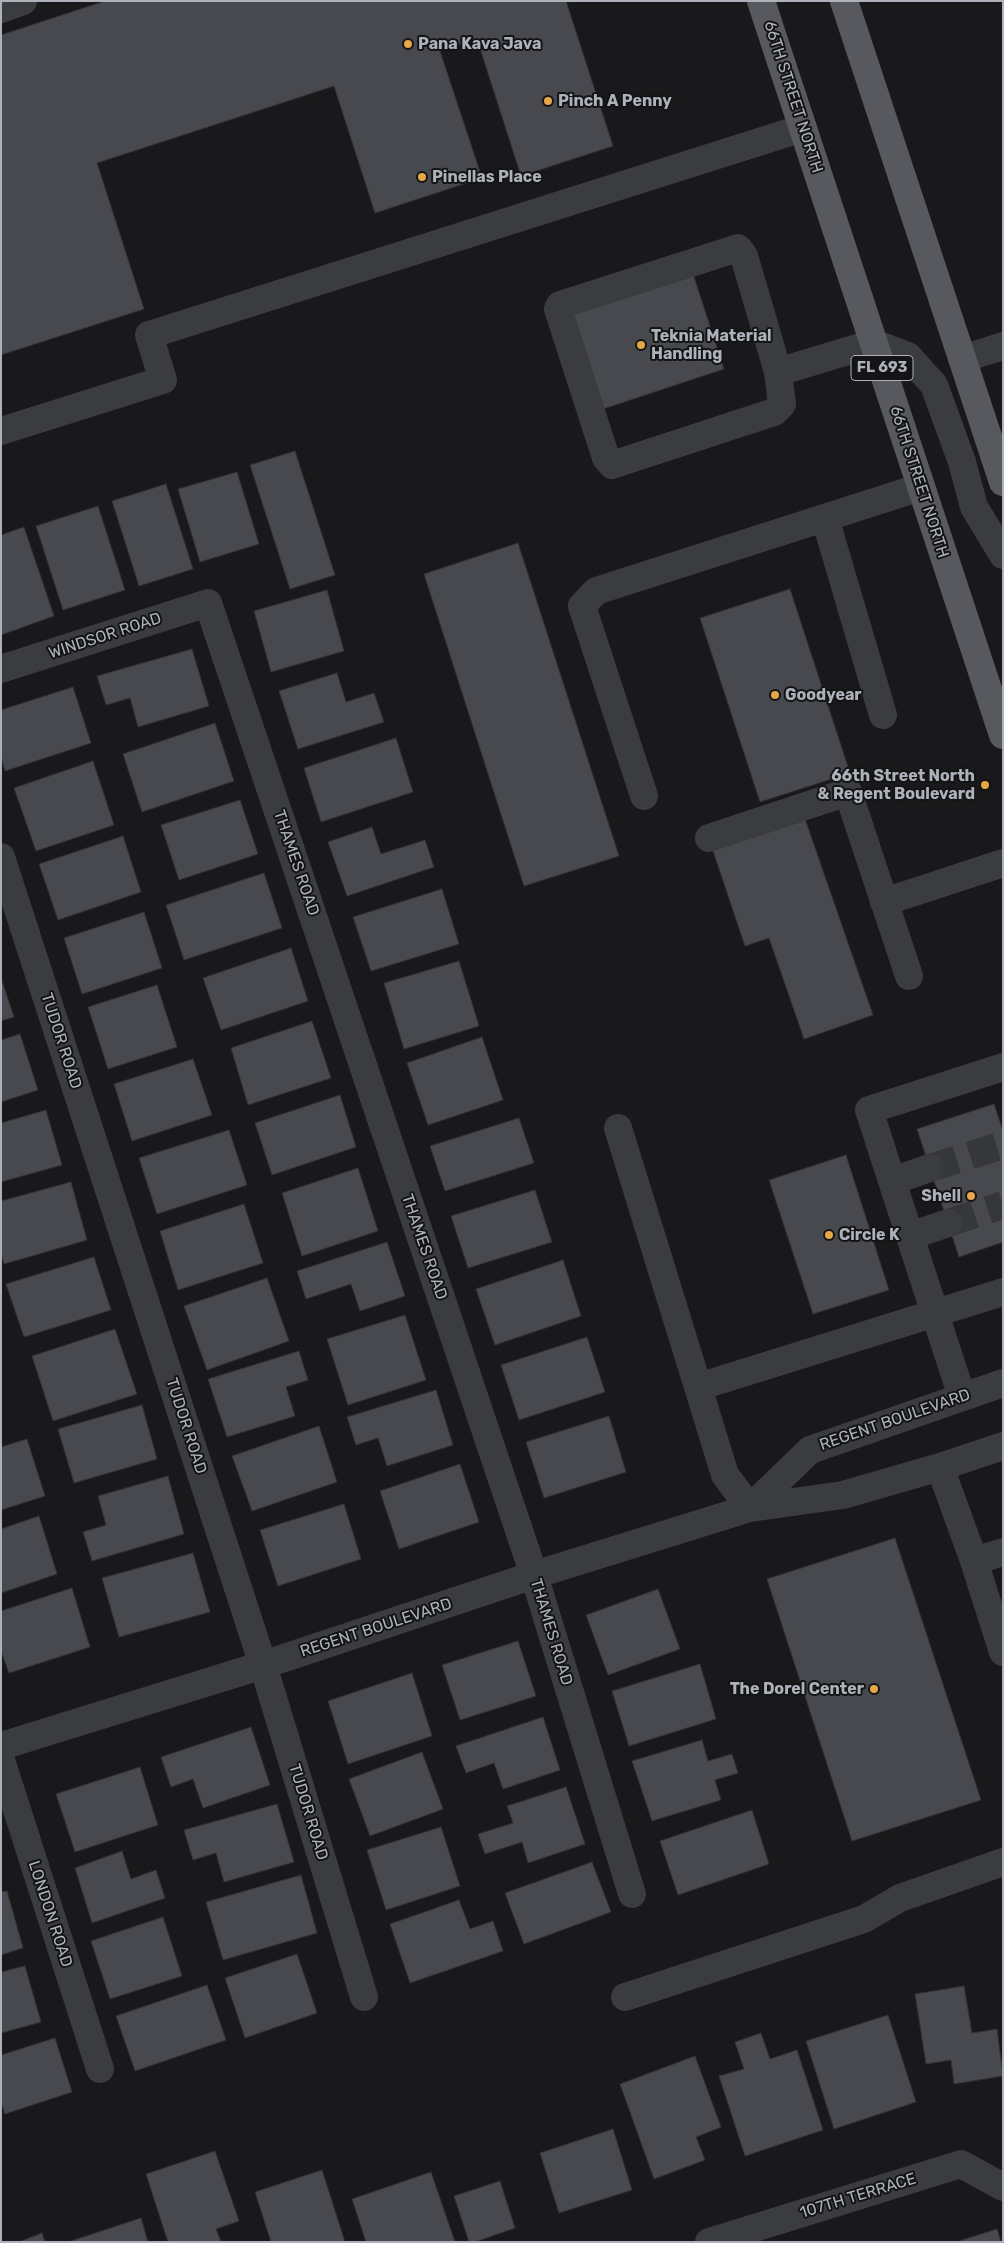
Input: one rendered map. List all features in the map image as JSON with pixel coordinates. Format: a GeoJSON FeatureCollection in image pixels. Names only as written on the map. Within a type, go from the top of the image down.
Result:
{"type":"FeatureCollection","features":[{"type":"Feature","properties":{"kind":"main road","name":"66TH STREET NORTH"},"geometry":{"type":"LineString","coordinates":[[761,1],[1003,735]]}},
{"type":"Feature","properties":{"kind":"main road"},"geometry":{"type":"LineString","coordinates":[[844,1],[962,359],[998,452],[1003,482]]}},
{"type":"Feature","properties":{"kind":"street"},"geometry":{"type":"LineString","coordinates":[[1,9],[24,1]]}},
{"type":"Feature","properties":{"kind":"street"},"geometry":{"type":"LineString","coordinates":[[1,431],[163,380],[149,336],[803,128]]}},
{"type":"Feature","properties":{"kind":"street"},"geometry":{"type":"LineString","coordinates":[[738,248],[744,256],[778,372],[782,404],[774,412],[612,465],[606,458],[558,309],[560,305],[738,248]]}},
{"type":"Feature","properties":{"kind":"street"},"geometry":{"type":"LineString","coordinates":[[778,372],[874,343],[908,356],[934,386],[962,462],[974,507],[1003,555]]}},
{"type":"Feature","properties":{"kind":"street"},"geometry":{"type":"LineString","coordinates":[[962,359],[1003,346]]}},
{"type":"Feature","properties":{"kind":"street"},"geometry":{"type":"LineString","coordinates":[[962,462],[998,452]]}},
{"type":"Feature","properties":{"kind":"street"},"geometry":{"type":"LineString","coordinates":[[644,796],[582,606],[596,591],[921,487]]}},
{"type":"Feature","properties":{"kind":"street"},"geometry":{"type":"LineString","coordinates":[[825,518],[884,715]]}},
{"type":"Feature","properties":{"kind":"street","name":"WINDSOR ROAD"},"geometry":{"type":"LineString","coordinates":[[1,669],[208,603]]}},
{"type":"Feature","properties":{"kind":"street","name":"THAMES ROAD"},"geometry":{"type":"LineString","coordinates":[[208,603],[534,1575],[632,1894]]}},
{"type":"Feature","properties":{"kind":"street"},"geometry":{"type":"LineString","coordinates":[[709,838],[848,792],[909,976]]}},
{"type":"Feature","properties":{"kind":"street","name":"TUDOR ROAD"},"geometry":{"type":"LineString","coordinates":[[1,857],[263,1665],[364,1997]]}},
{"type":"Feature","properties":{"kind":"street"},"geometry":{"type":"LineString","coordinates":[[884,902],[1003,862]]}},
{"type":"Feature","properties":{"kind":"street"},"geometry":{"type":"LineString","coordinates":[[962,1397],[869,1110],[1003,1067]]}},
{"type":"Feature","properties":{"kind":"street"},"geometry":{"type":"LineString","coordinates":[[618,1128],[725,1475],[750,1508]]}},
{"type":"Feature","properties":{"kind":"street"},"geometry":{"type":"LineString","coordinates":[[892,1181],[930,1168]]}},
{"type":"Feature","properties":{"kind":"street"},"geometry":{"type":"LineString","coordinates":[[910,1236],[948,1223]]}},
{"type":"Feature","properties":{"kind":"street"},"geometry":{"type":"LineString","coordinates":[[698,1387],[1003,1292]]}},
{"type":"Feature","properties":{"kind":"street","name":"REGENT BOULEVARD"},"geometry":{"type":"LineString","coordinates":[[750,1508],[810,1450],[1003,1383]]}},
{"type":"Feature","properties":{"kind":"street","name":"REGENT BOULEVARD"},"geometry":{"type":"LineString","coordinates":[[1,1746],[263,1665],[534,1575],[750,1508],[843,1495],[940,1467],[1003,1446]]}},
{"type":"Feature","properties":{"kind":"street"},"geometry":{"type":"LineString","coordinates":[[940,1467],[974,1561],[1003,1652]]}},
{"type":"Feature","properties":{"kind":"street"},"geometry":{"type":"LineString","coordinates":[[974,1561],[1003,1552]]}},
{"type":"Feature","properties":{"kind":"street","name":"LONDON ROAD"},"geometry":{"type":"LineString","coordinates":[[1,1760],[100,2069]]}},
{"type":"Feature","properties":{"kind":"street"},"geometry":{"type":"LineString","coordinates":[[625,1997],[864,1919],[900,1898],[1003,1862]]}},
{"type":"Feature","properties":{"kind":"street","name":"107TH TERRACE"},"geometry":{"type":"LineString","coordinates":[[709,2242],[961,2164],[1003,2187]]}},
{"type":"Feature","properties":{"kind":"building","name":"Pinellas Place"},"geometry":{"type":"Polygon","coordinates":[[[105,1],[566,1],[613,146],[521,176],[477,39],[440,51],[482,178],[375,213],[334,86],[97,163],[144,309],[1,355],[1,35],[105,1]]]}},
{"type":"Feature","properties":{"kind":"building"},"geometry":{"type":"Polygon","coordinates":[[[693,274],[724,369],[603,409],[573,313],[693,274]]]}},
{"type":"Feature","properties":{"kind":"building"},"geometry":{"type":"Polygon","coordinates":[[[295,451],[335,575],[290,589],[250,465],[295,451]]]}},
{"type":"Feature","properties":{"kind":"building"},"geometry":{"type":"Polygon","coordinates":[[[237,472],[259,544],[200,562],[178,489],[237,472]]]}},
{"type":"Feature","properties":{"kind":"building"},"geometry":{"type":"Polygon","coordinates":[[[166,484],[193,569],[139,586],[112,501],[166,484]]]}},
{"type":"Feature","properties":{"kind":"building"},"geometry":{"type":"Polygon","coordinates":[[[98,506],[125,590],[63,610],[36,526],[98,506]]]}},
{"type":"Feature","properties":{"kind":"building"},"geometry":{"type":"Polygon","coordinates":[[[24,527],[54,616],[1,635],[1,535],[24,527]]]}},
{"type":"Feature","properties":{"kind":"building"},"geometry":{"type":"Polygon","coordinates":[[[518,543],[619,856],[524,886],[424,574],[518,543]]]}},
{"type":"Feature","properties":{"kind":"building","name":"Goodyear"},"geometry":{"type":"Polygon","coordinates":[[[790,589],[850,773],[760,802],[700,618],[790,589]]]}},
{"type":"Feature","properties":{"kind":"building"},"geometry":{"type":"Polygon","coordinates":[[[327,590],[344,651],[271,672],[254,611],[327,590]]]}},
{"type":"Feature","properties":{"kind":"building"},"geometry":{"type":"Polygon","coordinates":[[[192,649],[209,706],[138,727],[130,698],[106,705],[97,676],[192,649]]]}},
{"type":"Feature","properties":{"kind":"building"},"geometry":{"type":"Polygon","coordinates":[[[337,673],[346,702],[374,693],[384,722],[298,749],[279,691],[337,673]]]}},
{"type":"Feature","properties":{"kind":"building"},"geometry":{"type":"Polygon","coordinates":[[[73,687],[91,743],[5,771],[1,757],[1,710],[73,687]]]}},
{"type":"Feature","properties":{"kind":"building"},"geometry":{"type":"Polygon","coordinates":[[[215,723],[234,781],[142,812],[123,754],[215,723]]]}},
{"type":"Feature","properties":{"kind":"building"},"geometry":{"type":"Polygon","coordinates":[[[396,738],[413,792],[321,822],[304,768],[396,738]]]}},
{"type":"Feature","properties":{"kind":"building"},"geometry":{"type":"Polygon","coordinates":[[[93,761],[114,825],[36,851],[14,788],[93,761]]]}},
{"type":"Feature","properties":{"kind":"building"},"geometry":{"type":"Polygon","coordinates":[[[240,800],[258,854],[179,880],[161,825],[240,800]]]}},
{"type":"Feature","properties":{"kind":"building"},"geometry":{"type":"Polygon","coordinates":[[[803,813],[873,1015],[804,1039],[769,938],[745,946],[711,845],[803,813]]]}},
{"type":"Feature","properties":{"kind":"building"},"geometry":{"type":"Polygon","coordinates":[[[372,827],[381,854],[425,840],[434,867],[347,896],[328,842],[372,827]]]}},
{"type":"Feature","properties":{"kind":"building"},"geometry":{"type":"Polygon","coordinates":[[[123,836],[141,892],[58,920],[39,864],[123,836]]]}},
{"type":"Feature","properties":{"kind":"building"},"geometry":{"type":"Polygon","coordinates":[[[264,873],[282,928],[184,960],[166,905],[264,873]]]}},
{"type":"Feature","properties":{"kind":"building"},"geometry":{"type":"Polygon","coordinates":[[[442,889],[459,944],[371,971],[353,917],[442,889]]]}},
{"type":"Feature","properties":{"kind":"building"},"geometry":{"type":"Polygon","coordinates":[[[144,912],[162,968],[82,994],[64,938],[144,912]]]}},
{"type":"Feature","properties":{"kind":"building"},"geometry":{"type":"Polygon","coordinates":[[[291,948],[308,1001],[221,1030],[203,978],[291,948]]]}},
{"type":"Feature","properties":{"kind":"building"},"geometry":{"type":"Polygon","coordinates":[[[459,961],[479,1026],[404,1049],[384,983],[459,961]]]}},
{"type":"Feature","properties":{"kind":"building"},"geometry":{"type":"Polygon","coordinates":[[[1,978],[14,1017],[1,1021],[1,978]]]}},
{"type":"Feature","properties":{"kind":"building"},"geometry":{"type":"Polygon","coordinates":[[[157,985],[177,1047],[108,1069],[88,1007],[157,985]]]}},
{"type":"Feature","properties":{"kind":"building"},"geometry":{"type":"Polygon","coordinates":[[[312,1021],[331,1078],[248,1105],[231,1048],[312,1021]]]}},
{"type":"Feature","properties":{"kind":"building"},"geometry":{"type":"Polygon","coordinates":[[[20,1034],[38,1090],[1,1102],[1,1040],[20,1034]]]}},
{"type":"Feature","properties":{"kind":"building"},"geometry":{"type":"Polygon","coordinates":[[[482,1037],[503,1100],[428,1125],[407,1063],[482,1037]]]}},
{"type":"Feature","properties":{"kind":"building"},"geometry":{"type":"Polygon","coordinates":[[[193,1059],[212,1115],[132,1141],[114,1084],[193,1059]]]}},
{"type":"Feature","properties":{"kind":"building"},"geometry":{"type":"Polygon","coordinates":[[[340,1095],[356,1147],[272,1175],[255,1123],[340,1095]]]}},
{"type":"Feature","properties":{"kind":"building","name":"Shell"},"geometry":{"type":"Polygon","coordinates":[[[994,1104],[1003,1131],[1003,1242],[959,1257],[917,1129],[994,1104]]]}},
{"type":"Feature","properties":{"kind":"building"},"geometry":{"type":"Polygon","coordinates":[[[46,1110],[62,1165],[1,1182],[1,1123],[46,1110]]]}},
{"type":"Feature","properties":{"kind":"building"},"geometry":{"type":"Polygon","coordinates":[[[519,1118],[534,1163],[445,1191],[430,1146],[519,1118]]]}},
{"type":"Feature","properties":{"kind":"building"},"geometry":{"type":"Polygon","coordinates":[[[229,1130],[247,1185],[157,1214],[139,1158],[229,1130]]]}},
{"type":"Feature","properties":{"kind":"building","name":"Circle K"},"geometry":{"type":"Polygon","coordinates":[[[846,1155],[889,1290],[813,1314],[769,1180],[846,1155]]]}},
{"type":"Feature","properties":{"kind":"building"},"geometry":{"type":"Polygon","coordinates":[[[358,1168],[378,1231],[302,1256],[282,1193],[358,1168]]]}},
{"type":"Feature","properties":{"kind":"building"},"geometry":{"type":"Polygon","coordinates":[[[71,1182],[87,1240],[4,1264],[1,1254],[1,1201],[71,1182]]]}},
{"type":"Feature","properties":{"kind":"building"},"geometry":{"type":"Polygon","coordinates":[[[535,1190],[552,1242],[468,1268],[451,1216],[535,1190]]]}},
{"type":"Feature","properties":{"kind":"building"},"geometry":{"type":"Polygon","coordinates":[[[244,1204],[263,1263],[178,1290],[160,1231],[244,1204]]]}},
{"type":"Feature","properties":{"kind":"building"},"geometry":{"type":"Polygon","coordinates":[[[387,1242],[405,1296],[360,1311],[351,1284],[306,1299],[297,1271],[387,1242]]]}},
{"type":"Feature","properties":{"kind":"building"},"geometry":{"type":"Polygon","coordinates":[[[94,1257],[111,1310],[24,1337],[6,1284],[94,1257]]]}},
{"type":"Feature","properties":{"kind":"building"},"geometry":{"type":"Polygon","coordinates":[[[563,1260],[581,1316],[495,1345],[476,1289],[563,1260]]]}},
{"type":"Feature","properties":{"kind":"building"},"geometry":{"type":"Polygon","coordinates":[[[267,1278],[289,1341],[207,1370],[184,1306],[267,1278]]]}},
{"type":"Feature","properties":{"kind":"building"},"geometry":{"type":"Polygon","coordinates":[[[405,1315],[426,1380],[348,1405],[327,1339],[405,1315]]]}},
{"type":"Feature","properties":{"kind":"building"},"geometry":{"type":"Polygon","coordinates":[[[115,1329],[137,1394],[53,1421],[32,1356],[115,1329]]]}},
{"type":"Feature","properties":{"kind":"building"},"geometry":{"type":"Polygon","coordinates":[[[587,1337],[605,1392],[519,1420],[501,1365],[587,1337]]]}},
{"type":"Feature","properties":{"kind":"building"},"geometry":{"type":"Polygon","coordinates":[[[299,1351],[308,1380],[286,1387],[295,1416],[227,1437],[208,1379],[299,1351]]]}},
{"type":"Feature","properties":{"kind":"building"},"geometry":{"type":"Polygon","coordinates":[[[436,1390],[453,1445],[387,1466],[378,1438],[356,1445],[347,1417],[436,1390]]]}},
{"type":"Feature","properties":{"kind":"building"},"geometry":{"type":"Polygon","coordinates":[[[142,1405],[157,1459],[74,1483],[58,1429],[142,1405]]]}},
{"type":"Feature","properties":{"kind":"building"},"geometry":{"type":"Polygon","coordinates":[[[609,1416],[626,1472],[544,1498],[526,1442],[609,1416]]]}},
{"type":"Feature","properties":{"kind":"building"},"geometry":{"type":"Polygon","coordinates":[[[319,1426],[337,1482],[252,1511],[232,1456],[319,1426]]]}},
{"type":"Feature","properties":{"kind":"building"},"geometry":{"type":"Polygon","coordinates":[[[27,1439],[45,1496],[1,1510],[1,1447],[27,1439]]]}},
{"type":"Feature","properties":{"kind":"building"},"geometry":{"type":"Polygon","coordinates":[[[460,1464],[479,1522],[399,1549],[380,1491],[460,1464]]]}},
{"type":"Feature","properties":{"kind":"building"},"geometry":{"type":"Polygon","coordinates":[[[168,1476],[184,1534],[92,1561],[83,1532],[106,1525],[98,1496],[168,1476]]]}},
{"type":"Feature","properties":{"kind":"building"},"geometry":{"type":"Polygon","coordinates":[[[344,1504],[361,1559],[278,1586],[260,1530],[344,1504]]]}},
{"type":"Feature","properties":{"kind":"building"},"geometry":{"type":"Polygon","coordinates":[[[39,1516],[57,1574],[1,1593],[1,1529],[39,1516]]]}},
{"type":"Feature","properties":{"kind":"building","name":"The Dorel Center"},"geometry":{"type":"Polygon","coordinates":[[[895,1538],[981,1800],[852,1841],[767,1579],[895,1538]]]}},
{"type":"Feature","properties":{"kind":"building"},"geometry":{"type":"Polygon","coordinates":[[[193,1553],[210,1612],[119,1637],[102,1578],[193,1553]]]}},
{"type":"Feature","properties":{"kind":"building"},"geometry":{"type":"Polygon","coordinates":[[[72,1588],[90,1647],[9,1673],[1,1651],[1,1611],[72,1588]]]}},
{"type":"Feature","properties":{"kind":"building"},"geometry":{"type":"Polygon","coordinates":[[[658,1589],[680,1649],[608,1675],[586,1615],[658,1589]]]}},
{"type":"Feature","properties":{"kind":"building"},"geometry":{"type":"Polygon","coordinates":[[[518,1641],[536,1696],[460,1720],[442,1665],[518,1641]]]}},
{"type":"Feature","properties":{"kind":"building"},"geometry":{"type":"Polygon","coordinates":[[[700,1664],[716,1719],[629,1746],[612,1691],[700,1664]]]}},
{"type":"Feature","properties":{"kind":"building"},"geometry":{"type":"Polygon","coordinates":[[[412,1673],[432,1736],[348,1764],[328,1701],[412,1673]]]}},
{"type":"Feature","properties":{"kind":"building"},"geometry":{"type":"Polygon","coordinates":[[[543,1717],[560,1770],[503,1789],[494,1763],[466,1773],[456,1746],[543,1717]]]}},
{"type":"Feature","properties":{"kind":"building"},"geometry":{"type":"Polygon","coordinates":[[[251,1727],[270,1785],[203,1808],[193,1779],[171,1787],[161,1757],[251,1727]]]}},
{"type":"Feature","properties":{"kind":"building"},"geometry":{"type":"Polygon","coordinates":[[[702,1740],[708,1761],[732,1754],[738,1773],[715,1780],[721,1800],[652,1821],[632,1761],[702,1740]]]}},
{"type":"Feature","properties":{"kind":"building"},"geometry":{"type":"Polygon","coordinates":[[[422,1752],[443,1809],[370,1836],[349,1779],[422,1752]]]}},
{"type":"Feature","properties":{"kind":"building"},"geometry":{"type":"Polygon","coordinates":[[[140,1767],[158,1825],[75,1852],[56,1794],[140,1767]]]}},
{"type":"Feature","properties":{"kind":"building"},"geometry":{"type":"Polygon","coordinates":[[[566,1787],[585,1844],[528,1863],[522,1842],[485,1854],[478,1834],[513,1823],[507,1806],[566,1787]]]}},
{"type":"Feature","properties":{"kind":"building"},"geometry":{"type":"Polygon","coordinates":[[[277,1804],[294,1862],[224,1882],[216,1853],[193,1860],[184,1830],[277,1804]]]}},
{"type":"Feature","properties":{"kind":"building"},"geometry":{"type":"Polygon","coordinates":[[[752,1810],[769,1864],[678,1895],[660,1841],[752,1810]]]}},
{"type":"Feature","properties":{"kind":"building"},"geometry":{"type":"Polygon","coordinates":[[[441,1827],[460,1886],[386,1910],[367,1850],[441,1827]]]}},
{"type":"Feature","properties":{"kind":"building"},"geometry":{"type":"Polygon","coordinates":[[[122,1851],[131,1879],[156,1870],[165,1898],[92,1923],[75,1868],[122,1851]]]}},
{"type":"Feature","properties":{"kind":"building"},"geometry":{"type":"Polygon","coordinates":[[[592,1862],[611,1912],[524,1944],[505,1893],[592,1862]]]}},
{"type":"Feature","properties":{"kind":"building"},"geometry":{"type":"Polygon","coordinates":[[[301,1875],[317,1933],[223,1960],[206,1902],[301,1875]]]}},
{"type":"Feature","properties":{"kind":"building"},"geometry":{"type":"Polygon","coordinates":[[[7,1891],[23,1948],[1,1955],[1,1892],[7,1891]]]}},
{"type":"Feature","properties":{"kind":"building"},"geometry":{"type":"Polygon","coordinates":[[[459,1900],[470,1929],[493,1921],[503,1951],[410,1983],[390,1924],[459,1900]]]}},
{"type":"Feature","properties":{"kind":"building"},"geometry":{"type":"Polygon","coordinates":[[[163,1917],[182,1976],[110,1999],[91,1941],[163,1917]]]}},
{"type":"Feature","properties":{"kind":"building"},"geometry":{"type":"Polygon","coordinates":[[[297,1954],[317,2013],[245,2038],[225,1978],[297,1954]]]}},
{"type":"Feature","properties":{"kind":"building"},"geometry":{"type":"Polygon","coordinates":[[[25,1966],[41,2022],[1,2033],[1,1972],[25,1966]]]}},
{"type":"Feature","properties":{"kind":"building"},"geometry":{"type":"Polygon","coordinates":[[[207,1985],[226,2040],[135,2071],[116,2016],[207,1985]]]}},
{"type":"Feature","properties":{"kind":"building"},"geometry":{"type":"Polygon","coordinates":[[[964,1986],[972,2033],[997,2029],[1003,2076],[954,2084],[951,2060],[926,2064],[915,1994],[964,1986]]]}},
{"type":"Feature","properties":{"kind":"building"},"geometry":{"type":"Polygon","coordinates":[[[888,2015],[916,2102],[834,2129],[806,2041],[888,2015]]]}},
{"type":"Feature","properties":{"kind":"building"},"geometry":{"type":"Polygon","coordinates":[[[761,2033],[770,2059],[797,2050],[823,2130],[745,2156],[719,2076],[744,2069],[735,2042],[761,2033]]]}},
{"type":"Feature","properties":{"kind":"building"},"geometry":{"type":"Polygon","coordinates":[[[55,2038],[72,2092],[5,2114],[1,2102],[1,2055],[55,2038]]]}},
{"type":"Feature","properties":{"kind":"building"},"geometry":{"type":"Polygon","coordinates":[[[695,2056],[721,2127],[696,2137],[705,2160],[654,2179],[620,2084],[695,2056]]]}},
{"type":"Feature","properties":{"kind":"building"},"geometry":{"type":"Polygon","coordinates":[[[613,2129],[632,2190],[559,2213],[540,2153],[613,2129]]]}},
{"type":"Feature","properties":{"kind":"building"},"geometry":{"type":"Polygon","coordinates":[[[215,2151],[239,2221],[216,2229],[221,2242],[168,2242],[146,2174],[215,2151]]]}},
{"type":"Feature","properties":{"kind":"building"},"geometry":{"type":"Polygon","coordinates":[[[322,2170],[345,2242],[271,2242],[255,2192],[322,2170]]]}},
{"type":"Feature","properties":{"kind":"building"},"geometry":{"type":"Polygon","coordinates":[[[431,2172],[455,2242],[366,2242],[352,2199],[431,2172]]]}},
{"type":"Feature","properties":{"kind":"building"},"geometry":{"type":"Polygon","coordinates":[[[500,2181],[515,2228],[475,2242],[469,2242],[454,2196],[500,2181]]]}},
{"type":"Feature","properties":{"kind":"building"},"geometry":{"type":"Polygon","coordinates":[[[141,2218],[148,2242],[68,2242],[141,2218]]]}},
{"type":"Feature","properties":{"kind":"building"},"geometry":{"type":"Polygon","coordinates":[[[997,2229],[1001,2242],[956,2242],[997,2229]]]}},
{"type":"Feature","properties":{"kind":"building"},"geometry":{"type":"Polygon","coordinates":[[[42,2233],[45,2242],[19,2242],[42,2233]]]}},
{"type":"Feature","properties":{"kind":"tunnel"},"geometry":{"type":"LineString","coordinates":[[930,1168],[1003,1145]]}},
{"type":"Feature","properties":{"kind":"tunnel"},"geometry":{"type":"LineString","coordinates":[[948,1223],[1003,1205]]}},
{"type":"Feature","properties":{"kind":"place","name":"Pana Kava Java"},"geometry":{"type":"Point","coordinates":[408,44]}},
{"type":"Feature","properties":{"kind":"place","name":"Pinch A Penny"},"geometry":{"type":"Point","coordinates":[548,101]}},
{"type":"Feature","properties":{"kind":"place","name":"Pinellas Place"},"geometry":{"type":"Point","coordinates":[422,177]}},
{"type":"Feature","properties":{"kind":"place","name":"Teknia Material Handling"},"geometry":{"type":"Point","coordinates":[641,345]}},
{"type":"Feature","properties":{"kind":"place","name":"Goodyear"},"geometry":{"type":"Point","coordinates":[775,695]}},
{"type":"Feature","properties":{"kind":"place","name":"66th Street North & Regent Boulevard"},"geometry":{"type":"Point","coordinates":[985,785]}},
{"type":"Feature","properties":{"kind":"place","name":"Shell"},"geometry":{"type":"Point","coordinates":[971,1196]}},
{"type":"Feature","properties":{"kind":"place","name":"Circle K"},"geometry":{"type":"Point","coordinates":[829,1235]}},
{"type":"Feature","properties":{"kind":"place","name":"The Dorel Center"},"geometry":{"type":"Point","coordinates":[874,1689]}}]}
